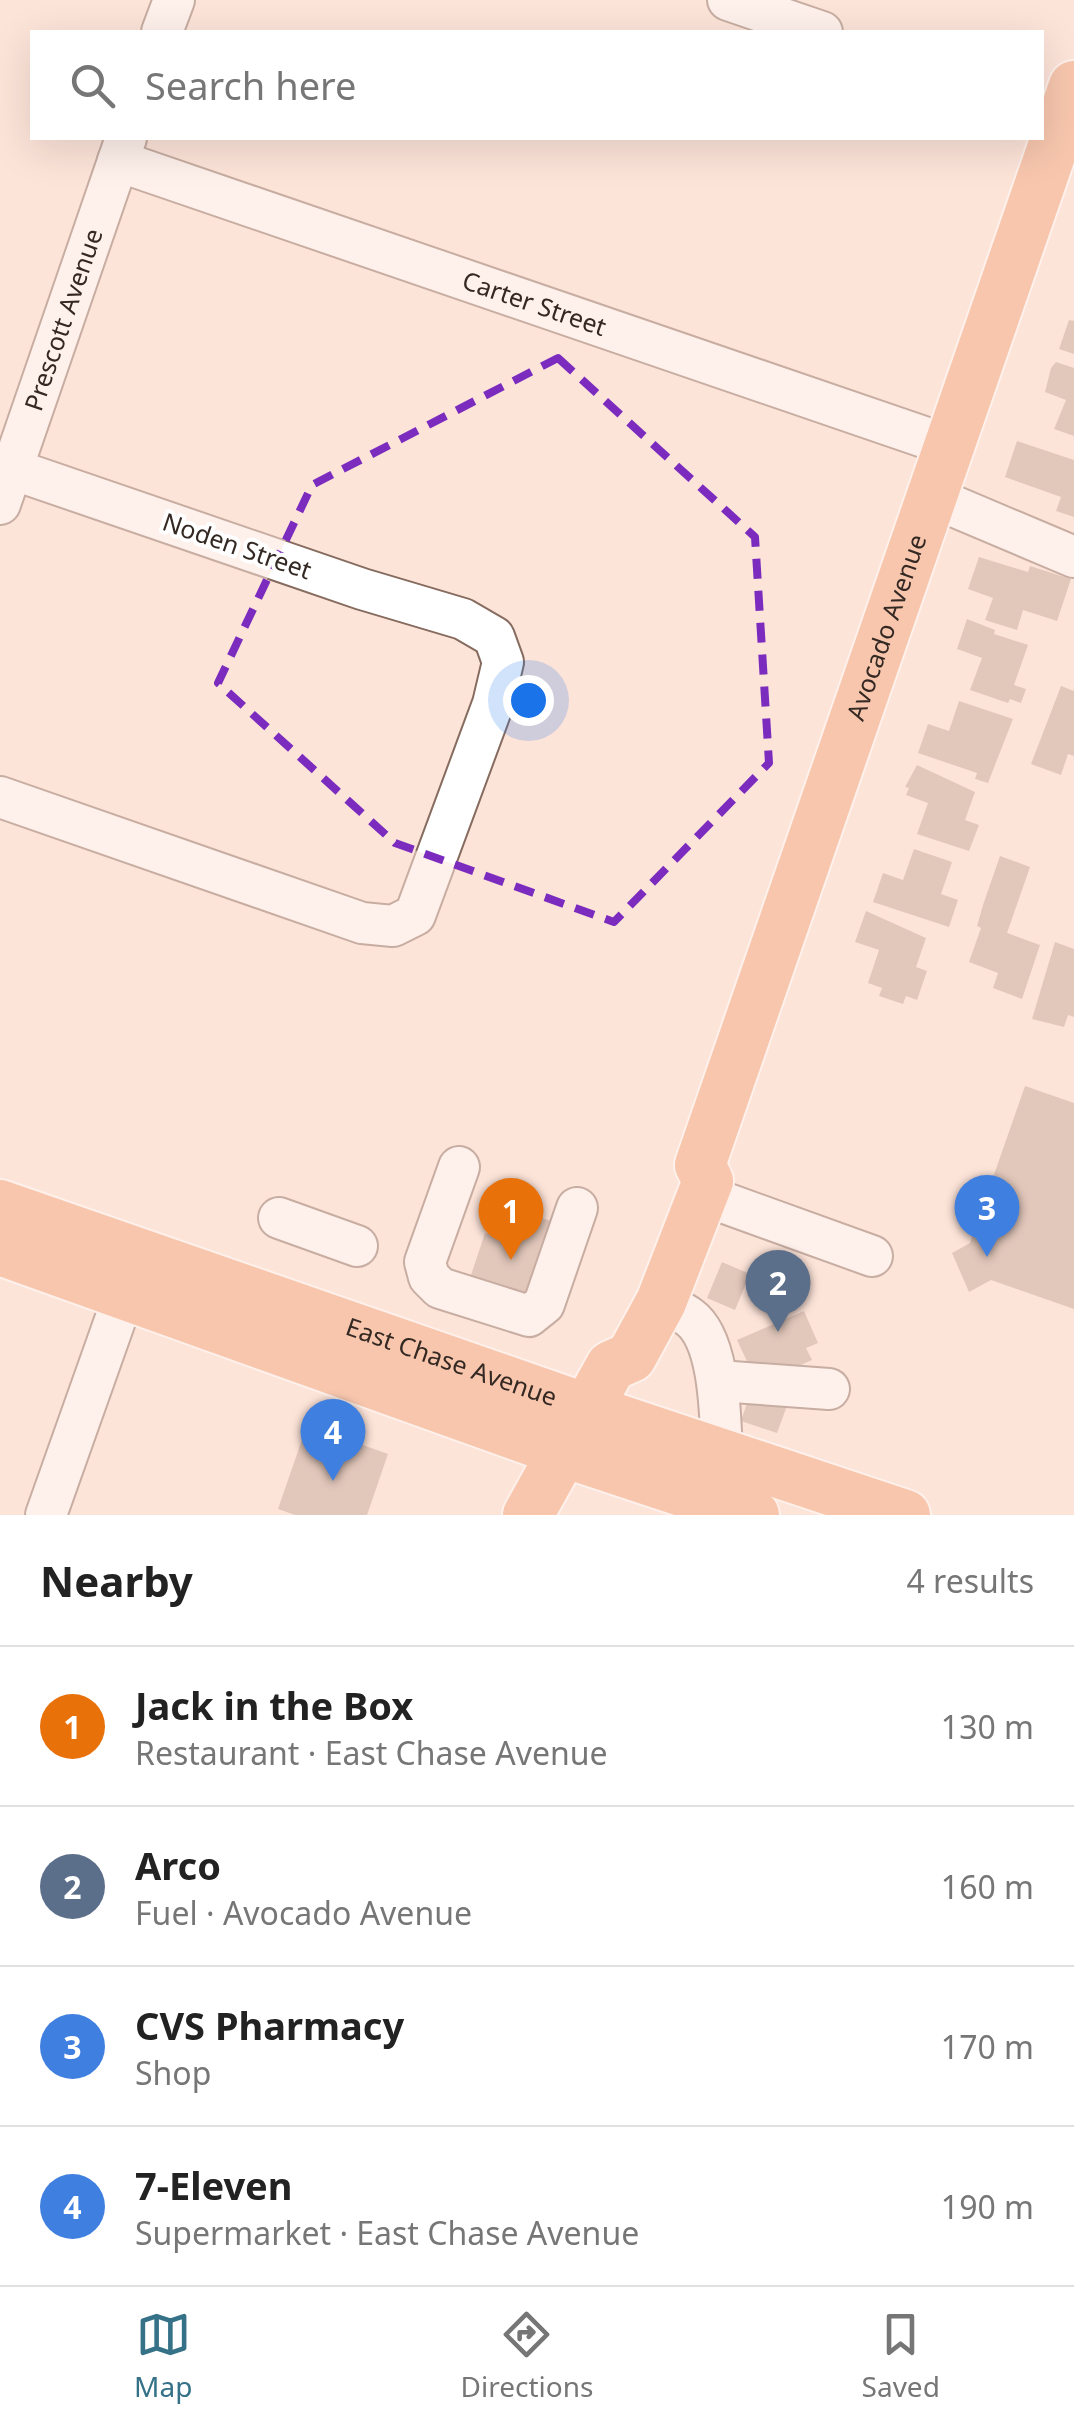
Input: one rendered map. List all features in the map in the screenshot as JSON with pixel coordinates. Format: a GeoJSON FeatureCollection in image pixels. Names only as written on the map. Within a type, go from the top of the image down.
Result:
{"type":"FeatureCollection","features":[{"type":"Feature","properties":{"kind":"main road","name":"Avocado Avenue"},"geometry":{"type":"LineString","coordinates":[[528,1515],[611,1366],[631,1357],[661,1302],[950,446],[1060,103]]}},
{"type":"Feature","properties":{"kind":"main road","name":"Avocado Avenue"},"geometry":{"type":"LineString","coordinates":[[611,1366],[605,1344],[656,1234],[680,1171],[702,1180]]}},
{"type":"Feature","properties":{"kind":"main road","name":"East Chase Avenue"},"geometry":{"type":"LineString","coordinates":[[0,1205],[132,1274],[576,1430],[754,1515]]}},
{"type":"Feature","properties":{"kind":"main road","name":"East Chase Avenue"},"geometry":{"type":"LineString","coordinates":[[0,1250],[132,1274]]}},
{"type":"Feature","properties":{"kind":"main road","name":"East Chase Avenue"},"geometry":{"type":"LineString","coordinates":[[576,1430],[722,1454],[905,1515]]}},
{"type":"Feature","properties":{"kind":"street"},"geometry":{"type":"LineString","coordinates":[[163,30],[174,0]]}},
{"type":"Feature","properties":{"kind":"street"},"geometry":{"type":"LineString","coordinates":[[728,0],[816,30]]}},
{"type":"Feature","properties":{"kind":"street","name":"Carter Street"},"geometry":{"type":"LineString","coordinates":[[122,149],[950,446]]}},
{"type":"Feature","properties":{"kind":"street","name":"Prescott Avenue"},"geometry":{"type":"LineString","coordinates":[[6,487],[122,149]]}},
{"type":"Feature","properties":{"kind":"street","name":"Noden Street"},"geometry":{"type":"LineString","coordinates":[[0,797],[362,923],[393,926],[416,915],[493,704],[503,662],[494,636],[463,618],[6,487]]}},
{"type":"Feature","properties":{"kind":"street"},"geometry":{"type":"LineString","coordinates":[[932,497],[1074,557]]}},
{"type":"Feature","properties":{"kind":"street"},"geometry":{"type":"LineString","coordinates":[[459,1167],[425,1262],[429,1277],[440,1288],[529,1316],[544,1304],[578,1208]]}},
{"type":"Feature","properties":{"kind":"street"},"geometry":{"type":"LineString","coordinates":[[702,1180],[872,1256]]}},
{"type":"Feature","properties":{"kind":"street"},"geometry":{"type":"LineString","coordinates":[[279,1218],[358,1246]]}},
{"type":"Feature","properties":{"kind":"street"},"geometry":{"type":"LineString","coordinates":[[46,1515],[132,1274]]}},
{"type":"Feature","properties":{"kind":"street"},"geometry":{"type":"LineString","coordinates":[[661,1302],[693,1319],[719,1381],[722,1454]]}},
{"type":"Feature","properties":{"kind":"street"},"geometry":{"type":"LineString","coordinates":[[719,1381],[828,1389]]}},
{"type":"Feature","properties":{"kind":"highlighted area"},"geometry":{"type":"Polygon","coordinates":[[[558,358],[755,537],[769,763],[614,922],[395,843],[218,683],[312,485],[558,358]]]}},
{"type":"Feature","properties":{"kind":"building"},"geometry":{"type":"Polygon","coordinates":[[[1069,320],[1074,321],[1074,354],[1059,349],[1069,320]]]}},
{"type":"Feature","properties":{"kind":"building"},"geometry":{"type":"Polygon","coordinates":[[[1056,362],[1074,368],[1074,436],[1054,429],[1066,400],[1045,392],[1056,362]]]}},
{"type":"Feature","properties":{"kind":"building"},"geometry":{"type":"Polygon","coordinates":[[[1017,441],[1074,460],[1074,517],[1056,511],[1061,497],[1005,477],[1017,441]]]}},
{"type":"Feature","properties":{"kind":"building"},"geometry":{"type":"Polygon","coordinates":[[[979,557],[1028,572],[1030,566],[1071,579],[1057,621],[1023,610],[1017,630],[985,620],[993,598],[968,589],[979,557]]]}},
{"type":"Feature","properties":{"kind":"building"},"geometry":{"type":"Polygon","coordinates":[[[967,619],[995,630],[994,634],[1028,645],[1014,685],[1026,689],[1021,703],[1010,699],[1008,703],[970,690],[982,658],[957,649],[967,619]]]}},
{"type":"Feature","properties":{"kind":"building"},"geometry":{"type":"Polygon","coordinates":[[[1061,686],[1074,691],[1074,756],[1068,754],[1061,775],[1031,764],[1061,686]]]}},
{"type":"Feature","properties":{"kind":"building"},"geometry":{"type":"Polygon","coordinates":[[[959,701],[1013,719],[988,783],[975,779],[977,773],[918,753],[928,724],[949,731],[959,701]]]}},
{"type":"Feature","properties":{"kind":"building"},"geometry":{"type":"Polygon","coordinates":[[[917,765],[975,792],[965,820],[979,825],[969,851],[917,834],[928,803],[906,795],[909,788],[905,787],[917,765]]]}},
{"type":"Feature","properties":{"kind":"building"},"geometry":{"type":"Polygon","coordinates":[[[914,849],[952,862],[941,894],[958,900],[949,927],[873,902],[883,873],[903,880],[914,849]]]}},
{"type":"Feature","properties":{"kind":"building"},"geometry":{"type":"Polygon","coordinates":[[[1000,856],[1030,867],[1007,933],[1040,945],[1022,999],[993,988],[998,973],[969,962],[1000,856]]]}},
{"type":"Feature","properties":{"kind":"building"},"geometry":{"type":"Polygon","coordinates":[[[866,911],[926,938],[916,967],[927,971],[917,1000],[906,996],[903,1004],[879,996],[882,988],[868,983],[879,950],[855,942],[866,911]]]}},
{"type":"Feature","properties":{"kind":"building"},"geometry":{"type":"Polygon","coordinates":[[[1055,942],[1074,949],[1074,1017],[1068,1015],[1064,1027],[1032,1019],[1055,942]]]}},
{"type":"Feature","properties":{"kind":"building"},"geometry":{"type":"Polygon","coordinates":[[[1025,1086],[1074,1103],[1074,1309],[991,1280],[969,1292],[952,1253],[970,1243],[1025,1086]]]}},
{"type":"Feature","properties":{"kind":"building"},"geometry":{"type":"Polygon","coordinates":[[[519,1210],[559,1224],[533,1300],[470,1278],[485,1233],[509,1241],[519,1210]]]}},
{"type":"Feature","properties":{"kind":"building"},"geometry":{"type":"Polygon","coordinates":[[[722,1262],[750,1274],[735,1310],[707,1298],[722,1262]]]}},
{"type":"Feature","properties":{"kind":"building"},"geometry":{"type":"Polygon","coordinates":[[[804,1311],[818,1343],[806,1348],[812,1360],[774,1377],[752,1372],[737,1340],[804,1311]]]}},
{"type":"Feature","properties":{"kind":"building"},"geometry":{"type":"Polygon","coordinates":[[[751,1391],[788,1403],[777,1433],[741,1421],[751,1391]]]}},
{"type":"Feature","properties":{"kind":"building"},"geometry":{"type":"Polygon","coordinates":[[[307,1425],[388,1454],[367,1515],[295,1515],[278,1509],[307,1425]]]}},
{"type":"Feature","properties":{"kind":"place","name":"CVS Pharmacy"},"geometry":{"type":"Point","coordinates":[987,1257]}},
{"type":"Feature","properties":{"kind":"place","name":"Jack in the Box"},"geometry":{"type":"Point","coordinates":[511,1260]}},
{"type":"Feature","properties":{"kind":"place","name":"Arco"},"geometry":{"type":"Point","coordinates":[778,1332]}},
{"type":"Feature","properties":{"kind":"place","name":"7-Eleven"},"geometry":{"type":"Point","coordinates":[333,1481]}}]}
